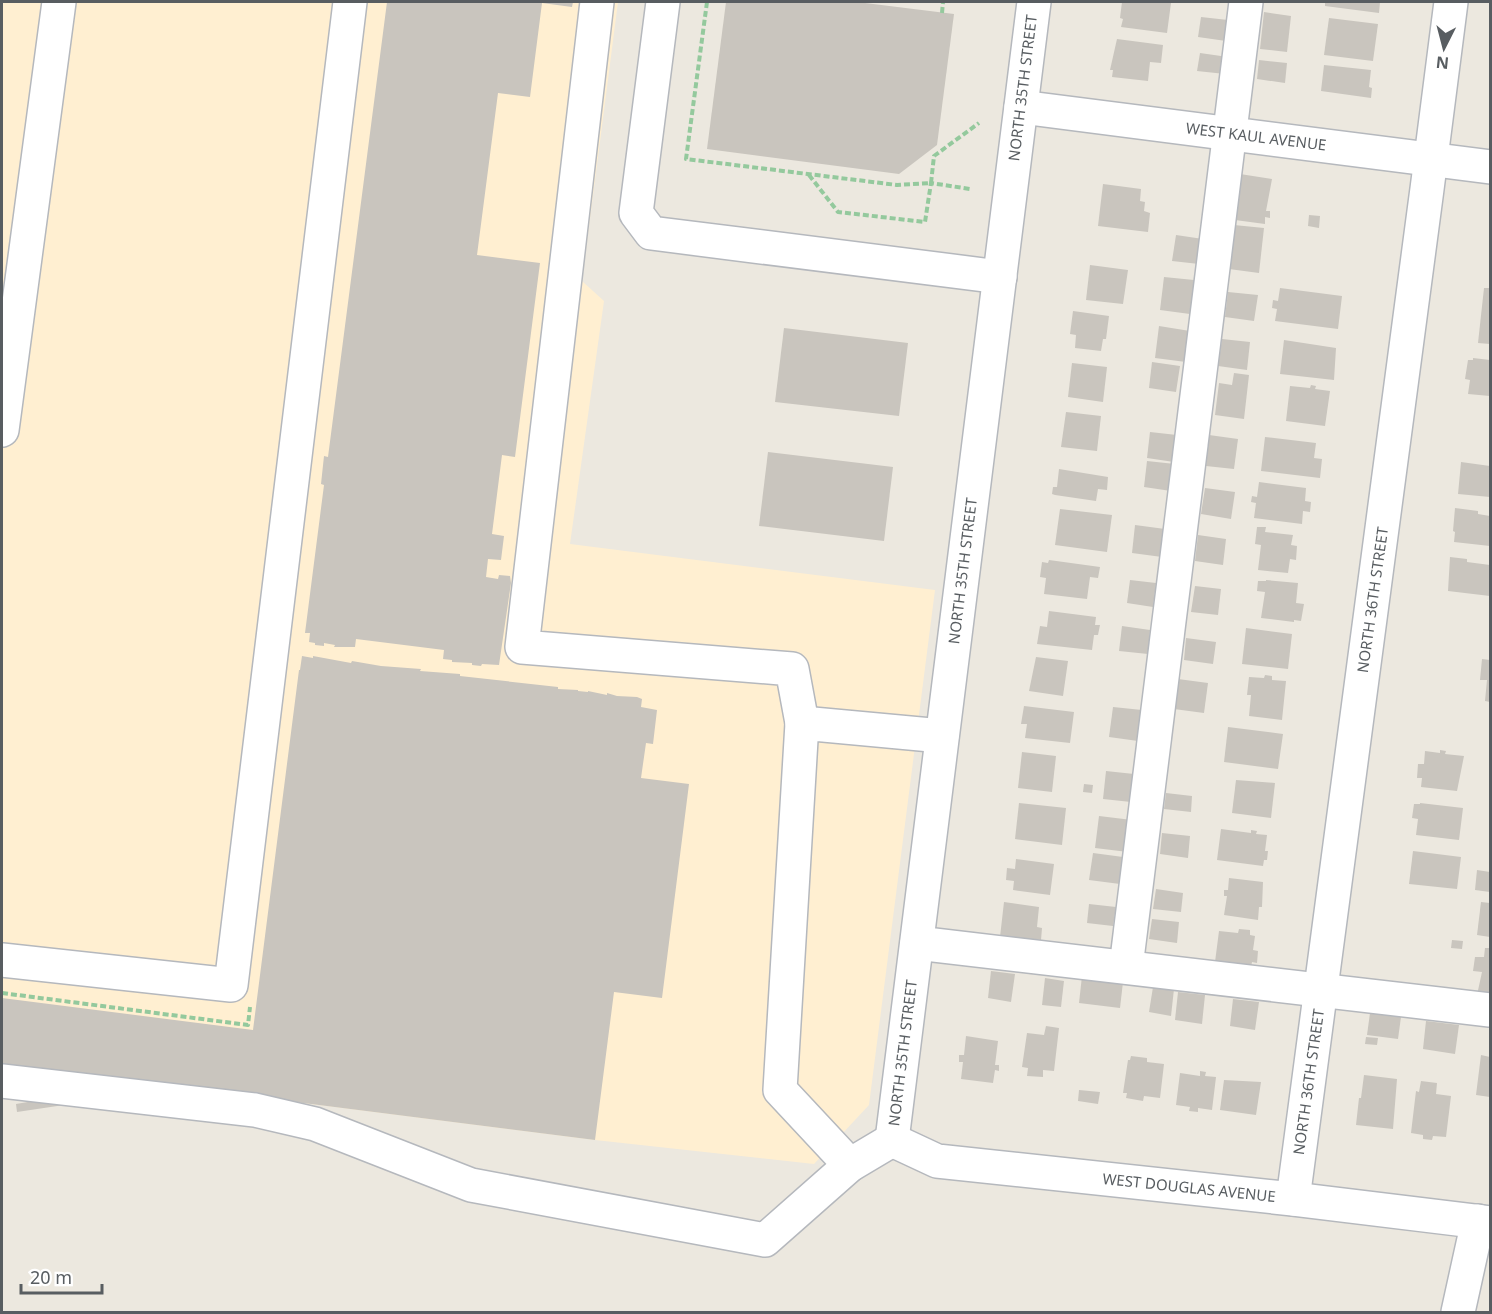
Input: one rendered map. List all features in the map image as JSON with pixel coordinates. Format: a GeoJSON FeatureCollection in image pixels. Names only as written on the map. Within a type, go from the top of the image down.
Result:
{"type":"FeatureCollection","features":[{"type":"Feature","properties":{"kind":"street"},"geometry":{"type":"LineString","coordinates":[[3,409],[11,296],[59,2]]}},
{"type":"Feature","properties":{"kind":"street"},"geometry":{"type":"LineString","coordinates":[[2,960],[231,985],[350,2]]}},
{"type":"Feature","properties":{"kind":"street"},"geometry":{"type":"LineString","coordinates":[[597,2],[522,647],[792,669],[802,723],[780,1090],[850,1165]]}},
{"type":"Feature","properties":{"kind":"street"},"geometry":{"type":"LineString","coordinates":[[663,2],[636,213],[651,233],[1000,277]]}},
{"type":"Feature","properties":{"kind":"street","name":"NORTH 35TH STREET"},"geometry":{"type":"LineString","coordinates":[[892,1140],[1034,2]]}},
{"type":"Feature","properties":{"kind":"street"},"geometry":{"type":"LineString","coordinates":[[1126,967],[1246,2]]}},
{"type":"Feature","properties":{"kind":"street","name":"NORTH 36TH STREET"},"geometry":{"type":"LineString","coordinates":[[1293,1199],[1450,2]]}},
{"type":"Feature","properties":{"kind":"street","name":"WEST KAUL AVENUE"},"geometry":{"type":"LineString","coordinates":[[1021,106],[1491,167]]}},
{"type":"Feature","properties":{"kind":"street"},"geometry":{"type":"LineString","coordinates":[[802,723],[942,736]]}},
{"type":"Feature","properties":{"kind":"street"},"geometry":{"type":"LineString","coordinates":[[917,943],[1491,1010]]}},
{"type":"Feature","properties":{"kind":"street"},"geometry":{"type":"LineString","coordinates":[[2,1081],[255,1110],[315,1124],[471,1185],[765,1240],[850,1165],[892,1140]]}},
{"type":"Feature","properties":{"kind":"street","name":"WEST DOUGLAS AVENUE"},"geometry":{"type":"LineString","coordinates":[[892,1140],[937,1161],[1484,1222]]}},
{"type":"Feature","properties":{"kind":"street"},"geometry":{"type":"LineString","coordinates":[[1458,1312],[1484,1222]]}},
{"type":"Feature","properties":{"kind":"path"},"geometry":{"type":"LineString","coordinates":[[706,2],[686,159],[897,185],[931,183],[970,189]]}},
{"type":"Feature","properties":{"kind":"path"},"geometry":{"type":"LineString","coordinates":[[942,13],[943,2]]}},
{"type":"Feature","properties":{"kind":"path"},"geometry":{"type":"LineString","coordinates":[[809,174],[838,212],[925,222],[934,156],[979,123]]}},
{"type":"Feature","properties":{"kind":"shaded area"},"geometry":{"type":"Polygon","coordinates":[[[2,2],[618,2],[582,281],[604,301],[570,544],[935,590],[869,1105],[814,1164],[595,1140],[2,1065],[2,2]]]}},
{"type":"Feature","properties":{"kind":"building"},"geometry":{"type":"Polygon","coordinates":[[[387,2],[573,2],[572,7],[542,3],[530,97],[498,93],[477,255],[540,263],[515,457],[502,455],[492,534],[504,536],[501,560],[488,559],[486,577],[498,579],[499,575],[510,576],[511,583],[499,665],[482,664],[481,666],[452,662],[452,660],[443,659],[444,650],[356,639],[355,647],[334,647],[335,645],[324,643],[324,646],[315,645],[309,642],[310,633],[305,633],[324,485],[321,484],[324,456],[328,457],[387,2]]]}},
{"type":"Feature","properties":{"kind":"building"},"geometry":{"type":"Polygon","coordinates":[[[726,2],[857,2],[954,14],[937,145],[899,174],[707,149],[726,2]]]}},
{"type":"Feature","properties":{"kind":"building"},"geometry":{"type":"Polygon","coordinates":[[[1122,2],[1171,3],[1167,33],[1121,27],[1122,2]]]}},
{"type":"Feature","properties":{"kind":"building"},"geometry":{"type":"Polygon","coordinates":[[[1325,2],[1380,2],[1379,13],[1325,6],[1325,2]]]}},
{"type":"Feature","properties":{"kind":"building"},"geometry":{"type":"Polygon","coordinates":[[[1264,12],[1291,16],[1287,52],[1260,49],[1264,12]]]}},
{"type":"Feature","properties":{"kind":"building"},"geometry":{"type":"Polygon","coordinates":[[[1201,17],[1228,20],[1226,41],[1198,37],[1201,17]]]}},
{"type":"Feature","properties":{"kind":"building"},"geometry":{"type":"Polygon","coordinates":[[[1329,18],[1378,24],[1373,61],[1324,55],[1329,18]]]}},
{"type":"Feature","properties":{"kind":"building"},"geometry":{"type":"Polygon","coordinates":[[[1117,39],[1163,45],[1161,63],[1150,62],[1148,81],[1112,77],[1113,70],[1110,70],[1117,39]]]}},
{"type":"Feature","properties":{"kind":"building"},"geometry":{"type":"Polygon","coordinates":[[[1200,53],[1228,57],[1225,74],[1197,71],[1200,53]]]}},
{"type":"Feature","properties":{"kind":"building"},"geometry":{"type":"Polygon","coordinates":[[[1259,60],[1287,63],[1285,83],[1257,79],[1259,60]]]}},
{"type":"Feature","properties":{"kind":"building"},"geometry":{"type":"Polygon","coordinates":[[[1324,65],[1371,70],[1369,87],[1372,88],[1371,98],[1321,91],[1324,65]]]}},
{"type":"Feature","properties":{"kind":"building"},"geometry":{"type":"Polygon","coordinates":[[[1240,174],[1272,179],[1266,211],[1270,211],[1270,218],[1265,217],[1265,224],[1235,220],[1240,174]]]}},
{"type":"Feature","properties":{"kind":"building"},"geometry":{"type":"Polygon","coordinates":[[[1103,184],[1141,189],[1140,201],[1145,202],[1144,211],[1150,213],[1148,232],[1098,226],[1103,184]]]}},
{"type":"Feature","properties":{"kind":"building"},"geometry":{"type":"Polygon","coordinates":[[[1309,215],[1320,216],[1319,228],[1308,226],[1309,215]]]}},
{"type":"Feature","properties":{"kind":"building"},"geometry":{"type":"Polygon","coordinates":[[[1234,225],[1264,228],[1259,273],[1229,269],[1234,225]]]}},
{"type":"Feature","properties":{"kind":"building"},"geometry":{"type":"Polygon","coordinates":[[[1176,235],[1203,239],[1199,264],[1172,261],[1176,235]]]}},
{"type":"Feature","properties":{"kind":"building"},"geometry":{"type":"Polygon","coordinates":[[[1090,265],[1128,270],[1123,304],[1086,300],[1090,265]]]}},
{"type":"Feature","properties":{"kind":"building"},"geometry":{"type":"Polygon","coordinates":[[[1164,277],[1194,280],[1190,314],[1160,310],[1164,277]]]}},
{"type":"Feature","properties":{"kind":"building"},"geometry":{"type":"Polygon","coordinates":[[[1280,288],[1342,296],[1338,329],[1275,321],[1277,309],[1272,308],[1273,300],[1278,301],[1280,288]]]}},
{"type":"Feature","properties":{"kind":"building"},"geometry":{"type":"Polygon","coordinates":[[[1484,288],[1490,288],[1490,344],[1478,343],[1484,288]]]}},
{"type":"Feature","properties":{"kind":"building"},"geometry":{"type":"Polygon","coordinates":[[[1228,292],[1258,295],[1254,321],[1225,317],[1228,292]]]}},
{"type":"Feature","properties":{"kind":"building"},"geometry":{"type":"Polygon","coordinates":[[[1073,311],[1109,316],[1106,339],[1103,339],[1101,351],[1075,348],[1076,335],[1070,334],[1073,311]]]}},
{"type":"Feature","properties":{"kind":"building"},"geometry":{"type":"Polygon","coordinates":[[[1159,326],[1190,331],[1186,362],[1155,358],[1159,326]]]}},
{"type":"Feature","properties":{"kind":"building"},"geometry":{"type":"Polygon","coordinates":[[[784,328],[908,343],[899,416],[775,402],[784,328]]]}},
{"type":"Feature","properties":{"kind":"building"},"geometry":{"type":"Polygon","coordinates":[[[1222,339],[1250,342],[1247,370],[1218,366],[1222,339]]]}},
{"type":"Feature","properties":{"kind":"building"},"geometry":{"type":"Polygon","coordinates":[[[1284,340],[1336,348],[1334,380],[1280,374],[1284,340]]]}},
{"type":"Feature","properties":{"kind":"building"},"geometry":{"type":"Polygon","coordinates":[[[1473,358],[1490,360],[1490,396],[1468,394],[1470,380],[1465,379],[1468,360],[1473,360],[1473,358]]]}},
{"type":"Feature","properties":{"kind":"building"},"geometry":{"type":"Polygon","coordinates":[[[1152,362],[1180,366],[1176,392],[1149,388],[1152,362]]]}},
{"type":"Feature","properties":{"kind":"building"},"geometry":{"type":"Polygon","coordinates":[[[1072,363],[1107,367],[1103,402],[1068,397],[1072,363]]]}},
{"type":"Feature","properties":{"kind":"building"},"geometry":{"type":"Polygon","coordinates":[[[1234,373],[1249,375],[1244,419],[1215,415],[1219,383],[1232,385],[1234,373]]]}},
{"type":"Feature","properties":{"kind":"building"},"geometry":{"type":"Polygon","coordinates":[[[1311,385],[1316,386],[1315,389],[1330,391],[1325,426],[1286,421],[1290,386],[1310,388],[1311,385]]]}},
{"type":"Feature","properties":{"kind":"building"},"geometry":{"type":"Polygon","coordinates":[[[1066,412],[1101,416],[1097,451],[1061,447],[1066,412]]]}},
{"type":"Feature","properties":{"kind":"building"},"geometry":{"type":"Polygon","coordinates":[[[1150,432],[1177,435],[1174,462],[1147,458],[1150,432]]]}},
{"type":"Feature","properties":{"kind":"building"},"geometry":{"type":"Polygon","coordinates":[[[1209,435],[1238,439],[1234,469],[1206,466],[1209,435]]]}},
{"type":"Feature","properties":{"kind":"building"},"geometry":{"type":"Polygon","coordinates":[[[1265,437],[1316,443],[1314,458],[1322,459],[1320,478],[1261,471],[1265,437]]]}},
{"type":"Feature","properties":{"kind":"building"},"geometry":{"type":"Polygon","coordinates":[[[768,452],[893,467],[884,541],[759,526],[768,452]]]}},
{"type":"Feature","properties":{"kind":"building"},"geometry":{"type":"Polygon","coordinates":[[[1147,461],[1175,464],[1171,491],[1144,487],[1147,461]]]}},
{"type":"Feature","properties":{"kind":"building"},"geometry":{"type":"Polygon","coordinates":[[[1461,462],[1490,466],[1490,497],[1458,494],[1461,462]]]}},
{"type":"Feature","properties":{"kind":"building"},"geometry":{"type":"Polygon","coordinates":[[[1059,469],[1108,477],[1107,490],[1098,489],[1096,501],[1052,494],[1053,487],[1057,487],[1059,469]]]}},
{"type":"Feature","properties":{"kind":"building"},"geometry":{"type":"Polygon","coordinates":[[[1259,482],[1306,488],[1305,501],[1311,502],[1310,512],[1303,511],[1302,524],[1254,518],[1256,503],[1251,502],[1252,496],[1257,497],[1259,482]]]}},
{"type":"Feature","properties":{"kind":"building"},"geometry":{"type":"Polygon","coordinates":[[[1205,488],[1235,492],[1231,519],[1201,514],[1205,488]]]}},
{"type":"Feature","properties":{"kind":"building"},"geometry":{"type":"Polygon","coordinates":[[[1455,508],[1478,511],[1478,514],[1490,516],[1490,546],[1454,542],[1455,508]]]}},
{"type":"Feature","properties":{"kind":"building"},"geometry":{"type":"Polygon","coordinates":[[[1060,509],[1112,515],[1107,552],[1055,545],[1060,509]]]}},
{"type":"Feature","properties":{"kind":"building"},"geometry":{"type":"Polygon","coordinates":[[[1135,525],[1165,529],[1162,557],[1132,553],[1135,525]]]}},
{"type":"Feature","properties":{"kind":"building"},"geometry":{"type":"Polygon","coordinates":[[[1257,527],[1266,527],[1265,532],[1293,535],[1291,545],[1297,546],[1296,560],[1290,559],[1288,573],[1258,570],[1261,545],[1255,544],[1257,527]]]}},
{"type":"Feature","properties":{"kind":"building"},"geometry":{"type":"Polygon","coordinates":[[[1198,535],[1226,539],[1223,565],[1195,561],[1198,535]]]}},
{"type":"Feature","properties":{"kind":"building"},"geometry":{"type":"Polygon","coordinates":[[[1450,557],[1490,565],[1490,596],[1448,591],[1450,557]]]}},
{"type":"Feature","properties":{"kind":"building"},"geometry":{"type":"Polygon","coordinates":[[[1049,560],[1100,567],[1098,578],[1090,577],[1087,599],[1044,594],[1046,578],[1040,577],[1042,562],[1048,563],[1049,560]]]}},
{"type":"Feature","properties":{"kind":"building"},"geometry":{"type":"Polygon","coordinates":[[[1130,580],[1156,583],[1153,607],[1127,603],[1130,580]]]}},
{"type":"Feature","properties":{"kind":"building"},"geometry":{"type":"Polygon","coordinates":[[[1258,581],[1298,583],[1296,603],[1304,604],[1301,621],[1261,618],[1265,592],[1257,591],[1258,581]]]}},
{"type":"Feature","properties":{"kind":"building"},"geometry":{"type":"Polygon","coordinates":[[[1195,586],[1221,589],[1218,615],[1191,612],[1195,586]]]}},
{"type":"Feature","properties":{"kind":"building"},"geometry":{"type":"Polygon","coordinates":[[[1049,611],[1096,617],[1095,625],[1100,625],[1098,635],[1094,635],[1092,650],[1037,644],[1040,626],[1047,627],[1049,611]]]}},
{"type":"Feature","properties":{"kind":"building"},"geometry":{"type":"Polygon","coordinates":[[[1122,626],[1150,630],[1148,654],[1119,651],[1122,626]]]}},
{"type":"Feature","properties":{"kind":"building"},"geometry":{"type":"Polygon","coordinates":[[[1246,628],[1292,634],[1288,669],[1242,664],[1246,628]]]}},
{"type":"Feature","properties":{"kind":"building"},"geometry":{"type":"Polygon","coordinates":[[[1186,638],[1216,642],[1213,664],[1184,660],[1186,638]]]}},
{"type":"Feature","properties":{"kind":"building"},"geometry":{"type":"Polygon","coordinates":[[[302,656],[637,697],[642,699],[641,707],[657,710],[653,744],[646,743],[641,778],[689,784],[662,998],[614,992],[595,1140],[2,1065],[2,998],[253,1030],[302,656]]]}},
{"type":"Feature","properties":{"kind":"building"},"geometry":{"type":"Polygon","coordinates":[[[1036,657],[1068,661],[1063,696],[1029,691],[1036,657]]]}},
{"type":"Feature","properties":{"kind":"building"},"geometry":{"type":"Polygon","coordinates":[[[1482,659],[1490,660],[1490,702],[1485,701],[1487,680],[1480,680],[1482,659]]]}},
{"type":"Feature","properties":{"kind":"building"},"geometry":{"type":"Polygon","coordinates":[[[1265,675],[1272,676],[1272,680],[1286,681],[1282,720],[1249,716],[1251,695],[1247,695],[1249,677],[1264,678],[1265,675]]]}},
{"type":"Feature","properties":{"kind":"building"},"geometry":{"type":"Polygon","coordinates":[[[1178,679],[1208,683],[1204,713],[1174,709],[1178,679]]]}},
{"type":"Feature","properties":{"kind":"building"},"geometry":{"type":"Polygon","coordinates":[[[1024,706],[1074,712],[1070,743],[1025,738],[1027,724],[1021,724],[1024,706]]]}},
{"type":"Feature","properties":{"kind":"building"},"geometry":{"type":"Polygon","coordinates":[[[1113,707],[1142,710],[1138,741],[1109,737],[1113,707]]]}},
{"type":"Feature","properties":{"kind":"building"},"geometry":{"type":"Polygon","coordinates":[[[1228,727],[1283,734],[1278,769],[1224,762],[1228,727]]]}},
{"type":"Feature","properties":{"kind":"building"},"geometry":{"type":"Polygon","coordinates":[[[1440,750],[1446,751],[1445,754],[1464,756],[1457,791],[1421,787],[1422,778],[1417,778],[1418,764],[1424,764],[1425,751],[1440,753],[1440,750]]]}},
{"type":"Feature","properties":{"kind":"building"},"geometry":{"type":"Polygon","coordinates":[[[1022,752],[1056,756],[1052,792],[1018,788],[1022,752]]]}},
{"type":"Feature","properties":{"kind":"building"},"geometry":{"type":"Polygon","coordinates":[[[1106,771],[1134,774],[1131,802],[1103,799],[1106,771]]]}},
{"type":"Feature","properties":{"kind":"building"},"geometry":{"type":"Polygon","coordinates":[[[1236,780],[1275,783],[1271,818],[1232,813],[1236,780]]]}},
{"type":"Feature","properties":{"kind":"building"},"geometry":{"type":"Polygon","coordinates":[[[1084,784],[1093,785],[1092,793],[1083,792],[1084,784]]]}},
{"type":"Feature","properties":{"kind":"building"},"geometry":{"type":"Polygon","coordinates":[[[1166,793],[1192,796],[1191,812],[1164,809],[1166,793]]]}},
{"type":"Feature","properties":{"kind":"building"},"geometry":{"type":"Polygon","coordinates":[[[1019,803],[1066,808],[1062,845],[1015,839],[1019,803]]]}},
{"type":"Feature","properties":{"kind":"building"},"geometry":{"type":"Polygon","coordinates":[[[1414,804],[1463,808],[1459,840],[1416,835],[1418,819],[1412,818],[1414,804]]]}},
{"type":"Feature","properties":{"kind":"building"},"geometry":{"type":"Polygon","coordinates":[[[1099,816],[1132,820],[1128,852],[1095,848],[1099,816]]]}},
{"type":"Feature","properties":{"kind":"building"},"geometry":{"type":"Polygon","coordinates":[[[1221,829],[1251,833],[1251,830],[1257,831],[1256,834],[1267,835],[1265,851],[1268,851],[1267,860],[1264,860],[1263,866],[1217,860],[1221,829]]]}},
{"type":"Feature","properties":{"kind":"building"},"geometry":{"type":"Polygon","coordinates":[[[1162,833],[1190,836],[1188,858],[1160,854],[1162,833]]]}},
{"type":"Feature","properties":{"kind":"building"},"geometry":{"type":"Polygon","coordinates":[[[1413,851],[1461,857],[1457,889],[1409,884],[1413,851]]]}},
{"type":"Feature","properties":{"kind":"building"},"geometry":{"type":"Polygon","coordinates":[[[1093,853],[1123,857],[1120,884],[1089,880],[1093,853]]]}},
{"type":"Feature","properties":{"kind":"building"},"geometry":{"type":"Polygon","coordinates":[[[1016,859],[1054,864],[1050,895],[1013,890],[1014,881],[1006,880],[1007,868],[1015,869],[1016,859]]]}},
{"type":"Feature","properties":{"kind":"building"},"geometry":{"type":"Polygon","coordinates":[[[1477,870],[1490,872],[1490,892],[1475,890],[1477,870]]]}},
{"type":"Feature","properties":{"kind":"building"},"geometry":{"type":"Polygon","coordinates":[[[1229,878],[1263,882],[1262,907],[1259,907],[1258,920],[1224,915],[1227,896],[1224,896],[1224,890],[1228,890],[1229,878]]]}},
{"type":"Feature","properties":{"kind":"building"},"geometry":{"type":"Polygon","coordinates":[[[1156,889],[1183,893],[1181,912],[1153,909],[1156,889]]]}},
{"type":"Feature","properties":{"kind":"building"},"geometry":{"type":"Polygon","coordinates":[[[1004,902],[1039,907],[1037,927],[1042,928],[1041,940],[1000,937],[1004,902]]]}},
{"type":"Feature","properties":{"kind":"building"},"geometry":{"type":"Polygon","coordinates":[[[1481,902],[1490,903],[1490,937],[1477,935],[1481,902]]]}},
{"type":"Feature","properties":{"kind":"building"},"geometry":{"type":"Polygon","coordinates":[[[1089,904],[1116,907],[1113,926],[1087,923],[1089,904]]]}},
{"type":"Feature","properties":{"kind":"building"},"geometry":{"type":"Polygon","coordinates":[[[1152,919],[1179,922],[1177,943],[1149,939],[1152,919]]]}},
{"type":"Feature","properties":{"kind":"building"},"geometry":{"type":"Polygon","coordinates":[[[1239,929],[1250,930],[1250,935],[1255,936],[1253,950],[1258,951],[1257,963],[1252,962],[1251,967],[1215,962],[1219,931],[1238,933],[1239,929]]]}},
{"type":"Feature","properties":{"kind":"building"},"geometry":{"type":"Polygon","coordinates":[[[1452,940],[1463,941],[1462,949],[1451,948],[1452,940]]]}},
{"type":"Feature","properties":{"kind":"building"},"geometry":{"type":"Polygon","coordinates":[[[1485,948],[1490,948],[1490,996],[1477,995],[1482,972],[1473,971],[1475,957],[1484,957],[1485,948]]]}},
{"type":"Feature","properties":{"kind":"building"},"geometry":{"type":"Polygon","coordinates":[[[991,971],[1015,974],[1011,1002],[988,998],[991,971]]]}},
{"type":"Feature","properties":{"kind":"building"},"geometry":{"type":"Polygon","coordinates":[[[1082,976],[1123,982],[1120,1008],[1079,1003],[1082,976]]]}},
{"type":"Feature","properties":{"kind":"building"},"geometry":{"type":"Polygon","coordinates":[[[1045,978],[1064,981],[1061,1007],[1042,1005],[1045,978]]]}},
{"type":"Feature","properties":{"kind":"building"},"geometry":{"type":"Polygon","coordinates":[[[1153,987],[1174,989],[1171,1016],[1149,1012],[1153,987]]]}},
{"type":"Feature","properties":{"kind":"building"},"geometry":{"type":"Polygon","coordinates":[[[1178,992],[1205,995],[1202,1024],[1175,1020],[1178,992]]]}},
{"type":"Feature","properties":{"kind":"building"},"geometry":{"type":"Polygon","coordinates":[[[1233,999],[1259,1002],[1255,1030],[1230,1026],[1233,999]]]}},
{"type":"Feature","properties":{"kind":"building"},"geometry":{"type":"Polygon","coordinates":[[[1370,1013],[1401,1017],[1398,1039],[1367,1035],[1370,1013]]]}},
{"type":"Feature","properties":{"kind":"building"},"geometry":{"type":"Polygon","coordinates":[[[1426,1021],[1459,1025],[1455,1054],[1423,1049],[1426,1021]]]}},
{"type":"Feature","properties":{"kind":"building"},"geometry":{"type":"Polygon","coordinates":[[[1046,1026],[1059,1028],[1054,1071],[1043,1070],[1043,1077],[1027,1076],[1028,1068],[1022,1067],[1027,1033],[1044,1035],[1046,1026]]]}},
{"type":"Feature","properties":{"kind":"building"},"geometry":{"type":"Polygon","coordinates":[[[966,1036],[998,1041],[995,1065],[999,1065],[999,1071],[995,1070],[993,1083],[961,1079],[963,1062],[959,1062],[959,1055],[964,1055],[966,1036]]]}},
{"type":"Feature","properties":{"kind":"building"},"geometry":{"type":"Polygon","coordinates":[[[1366,1037],[1378,1038],[1377,1045],[1365,1044],[1366,1037]]]}},
{"type":"Feature","properties":{"kind":"building"},"geometry":{"type":"Polygon","coordinates":[[[1481,1055],[1490,1057],[1490,1097],[1476,1095],[1481,1055]]]}},
{"type":"Feature","properties":{"kind":"building"},"geometry":{"type":"Polygon","coordinates":[[[1131,1056],[1147,1058],[1147,1062],[1164,1064],[1160,1098],[1144,1096],[1143,1101],[1126,1098],[1127,1093],[1123,1093],[1128,1060],[1131,1056]]]}},
{"type":"Feature","properties":{"kind":"building"},"geometry":{"type":"Polygon","coordinates":[[[1200,1071],[1206,1072],[1205,1076],[1216,1077],[1212,1110],[1198,1108],[1198,1112],[1189,1111],[1190,1107],[1176,1105],[1180,1073],[1200,1076],[1200,1071]]]}},
{"type":"Feature","properties":{"kind":"building"},"geometry":{"type":"Polygon","coordinates":[[[1364,1075],[1397,1079],[1393,1129],[1356,1125],[1364,1075]]]}},
{"type":"Feature","properties":{"kind":"building"},"geometry":{"type":"Polygon","coordinates":[[[1224,1080],[1261,1082],[1256,1115],[1220,1110],[1224,1080]]]}},
{"type":"Feature","properties":{"kind":"building"},"geometry":{"type":"Polygon","coordinates":[[[1421,1081],[1437,1083],[1436,1094],[1451,1096],[1446,1137],[1433,1136],[1432,1140],[1423,1139],[1423,1135],[1411,1133],[1416,1091],[1419,1092],[1421,1081]]]}},
{"type":"Feature","properties":{"kind":"building"},"geometry":{"type":"Polygon","coordinates":[[[1079,1090],[1100,1092],[1098,1104],[1078,1101],[1079,1090]]]}},
{"type":"Feature","properties":{"kind":"building"},"geometry":{"type":"Polygon","coordinates":[[[63,1096],[64,1105],[17,1112],[16,1104],[63,1096]]]}}]}
